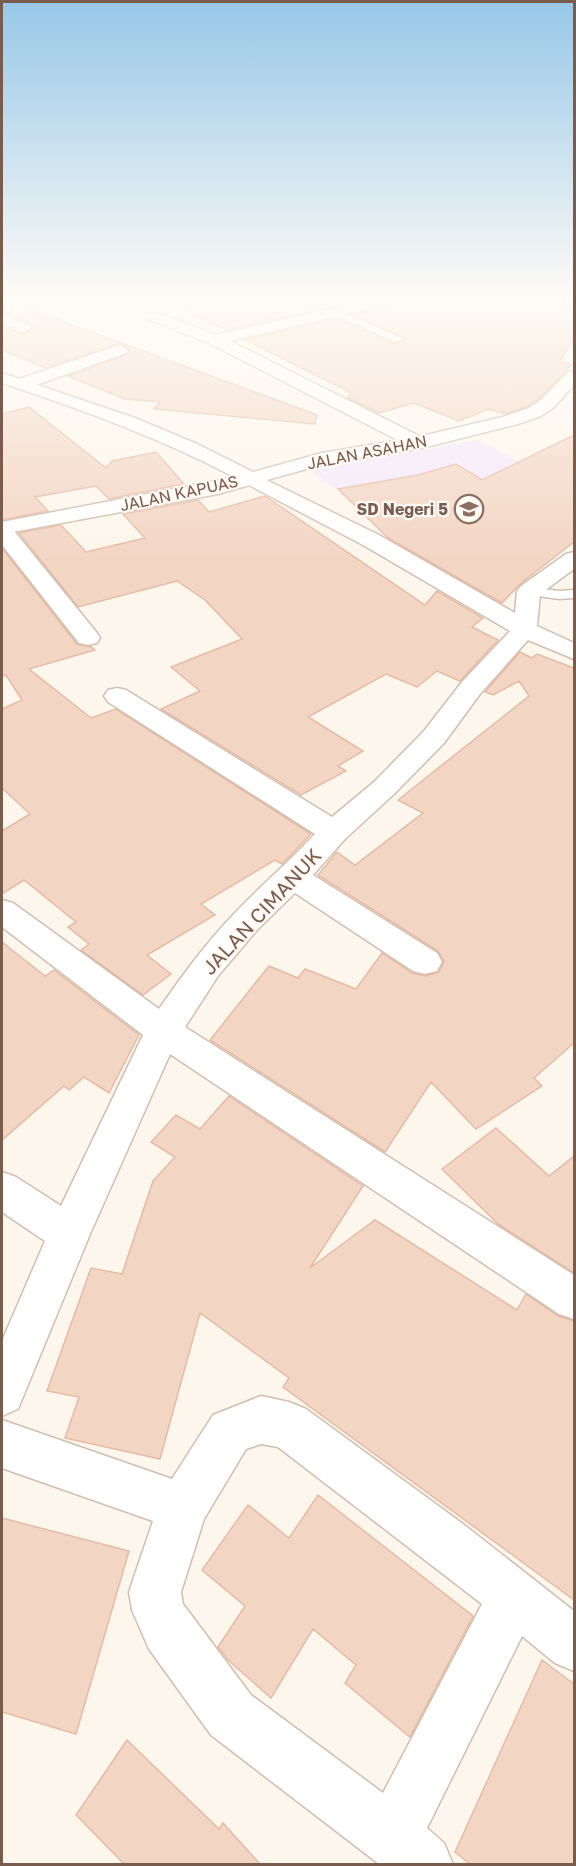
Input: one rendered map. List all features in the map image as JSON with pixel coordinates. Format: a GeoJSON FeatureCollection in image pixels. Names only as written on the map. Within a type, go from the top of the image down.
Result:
{"type":"FeatureCollection","features":[{"type":"Feature","properties":{"kind":"street"},"geometry":{"type":"LineString","coordinates":[[28,386],[196,449],[371,540],[525,629],[574,652]]}},
{"type":"Feature","properties":{"kind":"street"},"geometry":{"type":"LineString","coordinates":[[306,386],[418,443]]}},
{"type":"Feature","properties":{"kind":"street","name":"JALAN ASAHAN"},"geometry":{"type":"LineString","coordinates":[[250,478],[322,459],[418,443],[512,420],[535,412],[547,404],[564,386]]}},
{"type":"Feature","properties":{"kind":"street","name":"JALAN KAPUAS"},"geometry":{"type":"LineString","coordinates":[[2,521],[211,481],[250,478]]}},
{"type":"Feature","properties":{"kind":"street","name":"JALAN KAPUAS"},"geometry":{"type":"LineString","coordinates":[[2,530],[218,488],[250,478]]}},
{"type":"Feature","properties":{"kind":"street"},"geometry":{"type":"LineString","coordinates":[[2,530],[88,638]]}},
{"type":"Feature","properties":{"kind":"street"},"geometry":{"type":"LineString","coordinates":[[525,629],[529,591],[574,559]]}},
{"type":"Feature","properties":{"kind":"street","name":"JALAN CIMANUK"},"geometry":{"type":"LineString","coordinates":[[2,1393],[69,1234],[163,1031],[206,967],[246,922],[293,877],[334,832],[384,788],[434,737],[471,688],[525,629]]}},
{"type":"Feature","properties":{"kind":"street"},"geometry":{"type":"LineString","coordinates":[[117,696],[334,832]]}},
{"type":"Feature","properties":{"kind":"street"},"geometry":{"type":"LineString","coordinates":[[293,877],[425,962]]}},
{"type":"Feature","properties":{"kind":"street"},"geometry":{"type":"LineString","coordinates":[[2,911],[163,1031],[574,1299]]}},
{"type":"Feature","properties":{"kind":"street"},"geometry":{"type":"LineString","coordinates":[[2,1190],[69,1234]]}},
{"type":"Feature","properties":{"kind":"street"},"geometry":{"type":"LineString","coordinates":[[514,1596],[407,1850],[231,1715],[168,1630],[158,1610],[155,1592],[183,1507],[230,1432],[261,1420],[289,1426],[514,1596],[574,1644]]}},
{"type":"Feature","properties":{"kind":"street"},"geometry":{"type":"LineString","coordinates":[[2,1444],[183,1507]]}},
{"type":"Feature","properties":{"kind":"lane"},"geometry":{"type":"LineString","coordinates":[[529,591],[560,595],[574,594]]}},
{"type":"Feature","properties":{"kind":"shaded area","name":"SD Negeri 5"},"geometry":{"type":"Polygon","coordinates":[[[477,440],[574,490],[574,528],[541,541],[479,591],[309,470],[477,440]]]}},
{"type":"Feature","properties":{"kind":"building"},"geometry":{"type":"Polygon","coordinates":[[[93,386],[238,386],[317,415],[315,424],[154,409],[160,402],[125,399],[93,386]]]}},
{"type":"Feature","properties":{"kind":"building"},"geometry":{"type":"Polygon","coordinates":[[[338,386],[551,386],[528,406],[506,414],[488,409],[459,421],[414,403],[379,413],[348,398],[350,392],[338,386]]]}},
{"type":"Feature","properties":{"kind":"building"},"geometry":{"type":"Polygon","coordinates":[[[29,407],[106,468],[112,461],[156,452],[184,484],[109,499],[96,486],[35,497],[48,511],[2,520],[2,414],[29,407]]]}},
{"type":"Feature","properties":{"kind":"building","name":"SD Negeri 5"},"geometry":{"type":"Polygon","coordinates":[[[574,435],[574,542],[520,584],[502,603],[388,538],[338,489],[418,475],[456,464],[482,480],[574,435]]]}},
{"type":"Feature","properties":{"kind":"building"},"geometry":{"type":"Polygon","coordinates":[[[265,496],[425,605],[437,591],[483,618],[472,627],[498,640],[460,681],[437,671],[417,687],[386,674],[308,717],[363,751],[338,766],[346,771],[301,795],[161,709],[200,691],[171,667],[242,639],[205,600],[177,581],[78,607],[19,533],[61,525],[86,552],[145,538],[123,514],[198,500],[209,512],[265,496]]]}},
{"type":"Feature","properties":{"kind":"building"},"geometry":{"type":"Polygon","coordinates":[[[2,548],[77,644],[95,650],[29,669],[91,718],[116,709],[311,834],[282,864],[275,860],[201,904],[215,915],[147,955],[171,974],[143,995],[81,950],[89,944],[68,927],[76,922],[24,880],[2,894],[2,831],[30,814],[2,788],[2,709],[22,700],[6,675],[2,676],[2,548]]]}},
{"type":"Feature","properties":{"kind":"building"},"geometry":{"type":"Polygon","coordinates":[[[520,652],[532,658],[537,654],[574,668],[574,1043],[534,1078],[542,1086],[476,1129],[431,1082],[385,1152],[210,1040],[269,966],[298,978],[305,969],[356,989],[382,953],[412,973],[426,976],[439,972],[444,961],[438,951],[318,875],[337,852],[355,865],[423,813],[398,800],[529,696],[519,681],[493,695],[485,692],[520,652]]]}},
{"type":"Feature","properties":{"kind":"building"},"geometry":{"type":"Polygon","coordinates":[[[2,942],[45,976],[54,970],[139,1035],[109,1093],[84,1077],[69,1090],[64,1086],[2,1140],[2,942]]]}},
{"type":"Feature","properties":{"kind":"building"},"geometry":{"type":"Polygon","coordinates":[[[229,1096],[363,1186],[310,1268],[375,1220],[517,1310],[526,1294],[558,1316],[574,1321],[574,1600],[283,1387],[289,1378],[200,1313],[160,1459],[65,1438],[79,1397],[47,1391],[91,1268],[122,1274],[153,1181],[175,1157],[151,1142],[176,1115],[200,1129],[229,1096]]]}},
{"type":"Feature","properties":{"kind":"building"},"geometry":{"type":"Polygon","coordinates":[[[496,1128],[549,1176],[574,1156],[574,1273],[498,1224],[442,1169],[496,1128]]]}},
{"type":"Feature","properties":{"kind":"building"},"geometry":{"type":"Polygon","coordinates":[[[318,1495],[473,1616],[410,1737],[345,1683],[356,1665],[313,1629],[271,1698],[228,1660],[218,1647],[245,1606],[202,1570],[248,1505],[289,1538],[318,1495]]]}},
{"type":"Feature","properties":{"kind":"building"},"geometry":{"type":"Polygon","coordinates":[[[2,1518],[129,1551],[76,1734],[2,1712],[2,1518]]]}},
{"type":"Feature","properties":{"kind":"building"},"geometry":{"type":"Polygon","coordinates":[[[542,1660],[574,1684],[574,1864],[470,1864],[455,1852],[542,1660]]]}},
{"type":"Feature","properties":{"kind":"building"},"geometry":{"type":"Polygon","coordinates":[[[127,1740],[219,1829],[223,1823],[260,1864],[124,1864],[76,1815],[127,1740]]]}},
{"type":"Feature","properties":{"kind":"place","name":"SD Negeri 5"},"geometry":{"type":"Point","coordinates":[469,509]}}]}
